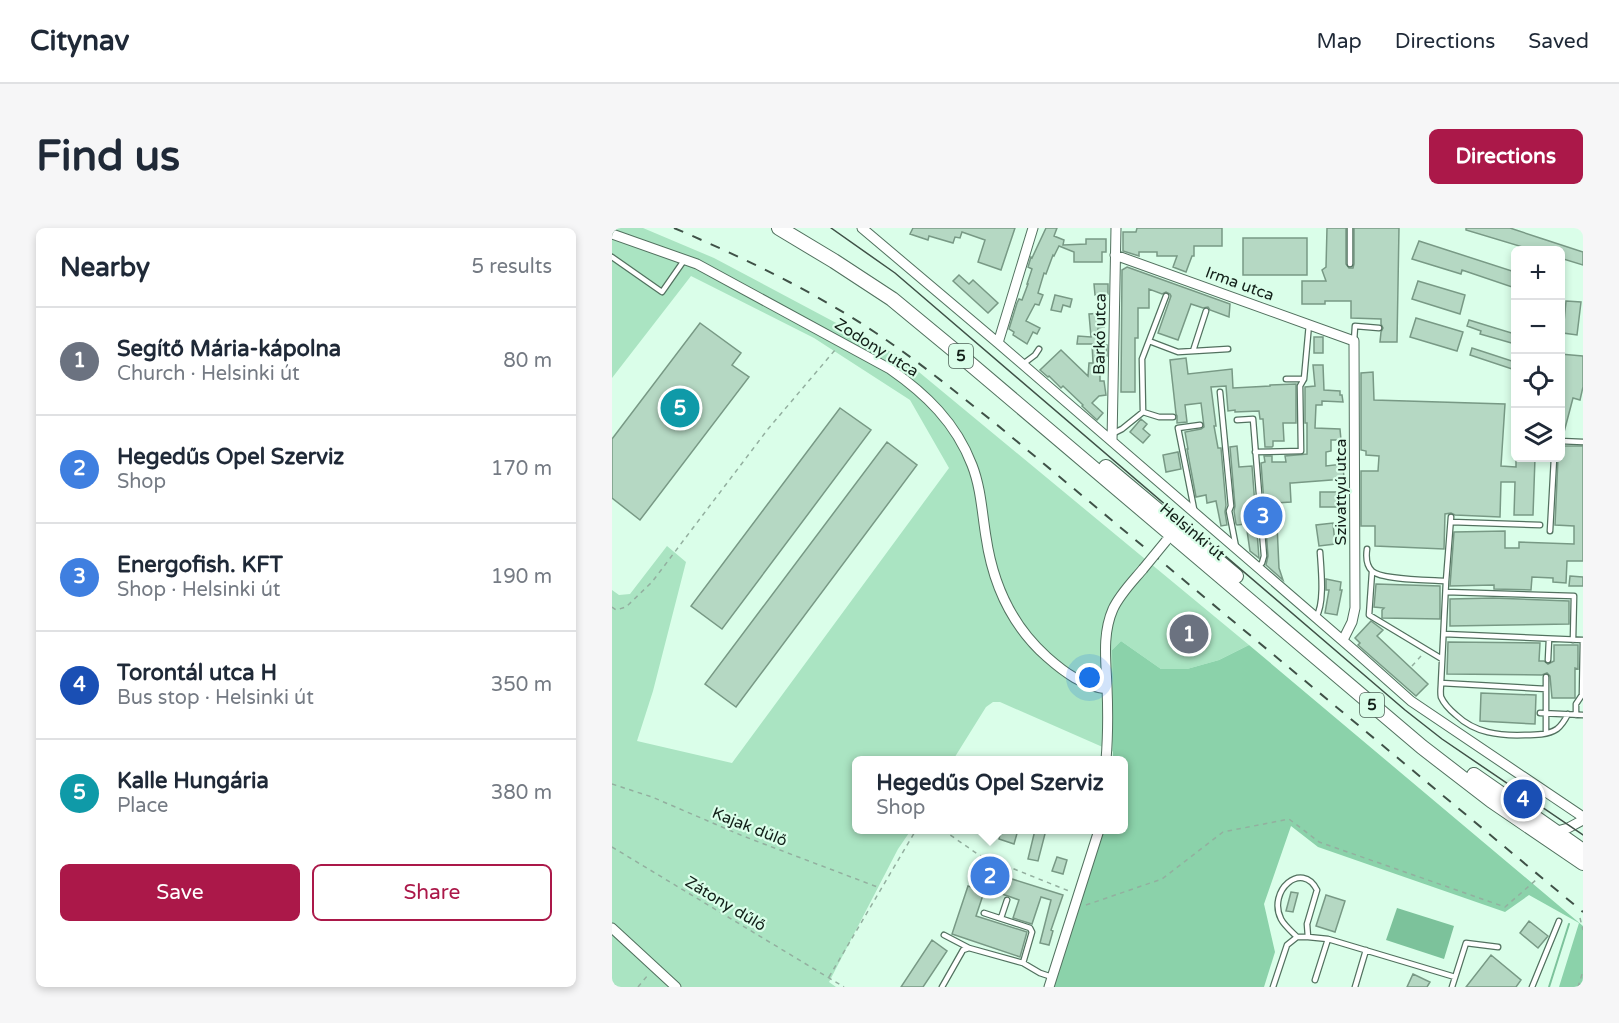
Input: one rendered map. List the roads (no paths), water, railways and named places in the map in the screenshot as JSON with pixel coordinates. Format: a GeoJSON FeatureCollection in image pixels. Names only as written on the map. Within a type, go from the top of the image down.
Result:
{"type":"FeatureCollection","features":[{"type":"Feature","properties":{"kind":"main road","name":"Helsinki út"},"geometry":{"type":"LineString","coordinates":[[779,228],[892,299],[1426,740],[1497,793],[1583,851]]}},
{"type":"Feature","properties":{"kind":"main road","name":"Helsinki út"},"geometry":{"type":"LineString","coordinates":[[795,228],[860,268],[916,308],[1422,747],[1492,801],[1583,863]]}},
{"type":"Feature","properties":{"kind":"street","name":"Helsinki út"},"geometry":{"type":"LineString","coordinates":[[862,228],[1112,437],[1195,513],[1411,701],[1583,818]]}},
{"type":"Feature","properties":{"kind":"street"},"geometry":{"type":"LineString","coordinates":[[998,343],[1033,228]]}},
{"type":"Feature","properties":{"kind":"street","name":"Barkó utca"},"geometry":{"type":"LineString","coordinates":[[1112,437],[1116,228]]}},
{"type":"Feature","properties":{"kind":"street","name":"Zodony utca"},"geometry":{"type":"LineString","coordinates":[[612,234],[697,264],[890,369],[934,404],[966,450],[973,467],[994,573],[1010,613],[1026,634],[1056,665],[1085,684],[1107,689]]}},
{"type":"Feature","properties":{"kind":"street","name":"Irma utca"},"geometry":{"type":"LineString","coordinates":[[1115,255],[1170,277],[1354,341]]}},
{"type":"Feature","properties":{"kind":"street","name":"Szivattyú utca"},"geometry":{"type":"LineString","coordinates":[[1343,640],[1352,622],[1355,608],[1354,341]]}},
{"type":"Feature","properties":{"kind":"street"},"geometry":{"type":"LineString","coordinates":[[1106,756],[1106,648],[1110,620],[1117,602],[1173,532]]}},
{"type":"Feature","properties":{"kind":"street"},"geometry":{"type":"LineString","coordinates":[[1554,832],[1568,828],[1583,818]]}},
{"type":"Feature","properties":{"kind":"street"},"geometry":{"type":"LineString","coordinates":[[1049,987],[1098,834]]}},
{"type":"Feature","properties":{"kind":"street"},"geometry":{"type":"LineString","coordinates":[[612,928],[676,987]]}},
{"type":"Feature","properties":{"kind":"lane"},"geometry":{"type":"LineString","coordinates":[[1350,228],[1350,264]]}},
{"type":"Feature","properties":{"kind":"lane"},"geometry":{"type":"LineString","coordinates":[[612,257],[662,292],[685,260]]}},
{"type":"Feature","properties":{"kind":"lane"},"geometry":{"type":"LineString","coordinates":[[1143,412],[1142,359],[1166,296]]}},
{"type":"Feature","properties":{"kind":"lane"},"geometry":{"type":"LineString","coordinates":[[1193,351],[1206,311]]}},
{"type":"Feature","properties":{"kind":"lane"},"geometry":{"type":"LineString","coordinates":[[1255,452],[1301,451],[1300,386],[1304,379],[1309,324]]}},
{"type":"Feature","properties":{"kind":"lane"},"geometry":{"type":"LineString","coordinates":[[1354,341],[1355,326],[1379,328]]}},
{"type":"Feature","properties":{"kind":"lane"},"geometry":{"type":"LineString","coordinates":[[1149,341],[1178,352],[1228,349]]}},
{"type":"Feature","properties":{"kind":"lane"},"geometry":{"type":"LineString","coordinates":[[1023,364],[1039,349]]}},
{"type":"Feature","properties":{"kind":"lane"},"geometry":{"type":"LineString","coordinates":[[1286,379],[1304,379]]}},
{"type":"Feature","properties":{"kind":"lane"},"geometry":{"type":"LineString","coordinates":[[1220,392],[1231,506],[1229,511],[1237,549]]}},
{"type":"Feature","properties":{"kind":"lane"},"geometry":{"type":"LineString","coordinates":[[1112,437],[1143,412]]}},
{"type":"Feature","properties":{"kind":"lane"},"geometry":{"type":"LineString","coordinates":[[1143,412],[1159,417],[1173,417]]}},
{"type":"Feature","properties":{"kind":"lane"},"geometry":{"type":"LineString","coordinates":[[1237,420],[1253,419],[1264,556],[1258,567]]}},
{"type":"Feature","properties":{"kind":"lane"},"geometry":{"type":"LineString","coordinates":[[1195,513],[1178,428],[1200,425]]}},
{"type":"Feature","properties":{"kind":"lane"},"geometry":{"type":"LineString","coordinates":[[1565,441],[1583,442]]}},
{"type":"Feature","properties":{"kind":"lane"},"geometry":{"type":"LineString","coordinates":[[1550,531],[1554,462]]}},
{"type":"Feature","properties":{"kind":"lane"},"geometry":{"type":"LineString","coordinates":[[1539,525],[1451,519],[1441,693],[1444,703],[1460,719],[1476,729],[1502,735],[1546,734],[1558,727],[1568,714]]}},
{"type":"Feature","properties":{"kind":"lane"},"geometry":{"type":"LineString","coordinates":[[1367,549],[1367,562],[1372,572],[1369,615],[1442,659]]}},
{"type":"Feature","properties":{"kind":"lane"},"geometry":{"type":"LineString","coordinates":[[1316,617],[1320,612],[1321,596],[1320,552]]}},
{"type":"Feature","properties":{"kind":"lane"},"geometry":{"type":"LineString","coordinates":[[1372,572],[1386,577],[1446,581]]}},
{"type":"Feature","properties":{"kind":"lane"},"geometry":{"type":"LineString","coordinates":[[1446,592],[1574,596],[1574,640]]}},
{"type":"Feature","properties":{"kind":"lane"},"geometry":{"type":"LineString","coordinates":[[1444,634],[1583,640],[1582,695],[1576,704],[1576,715]]}},
{"type":"Feature","properties":{"kind":"lane"},"geometry":{"type":"LineString","coordinates":[[1548,660],[1549,639]]}},
{"type":"Feature","properties":{"kind":"lane"},"geometry":{"type":"LineString","coordinates":[[1546,677],[1543,713],[1546,734]]}},
{"type":"Feature","properties":{"kind":"lane"},"geometry":{"type":"LineString","coordinates":[[1441,683],[1546,689]]}},
{"type":"Feature","properties":{"kind":"lane"},"geometry":{"type":"LineString","coordinates":[[1543,713],[1583,715]]}},
{"type":"Feature","properties":{"kind":"lane"},"geometry":{"type":"LineString","coordinates":[[1297,937],[1281,919],[1278,903],[1279,893],[1283,886],[1296,878],[1309,879],[1317,890],[1307,924],[1308,937]]}},
{"type":"Feature","properties":{"kind":"lane"},"geometry":{"type":"LineString","coordinates":[[1001,918],[1006,900]]}},
{"type":"Feature","properties":{"kind":"lane"},"geometry":{"type":"LineString","coordinates":[[984,913],[1030,928],[1032,932],[1023,963]]}},
{"type":"Feature","properties":{"kind":"lane"},"geometry":{"type":"LineString","coordinates":[[1532,987],[1559,921]]}},
{"type":"Feature","properties":{"kind":"lane"},"geometry":{"type":"LineString","coordinates":[[944,934],[969,948],[1023,963],[1052,977]]}},
{"type":"Feature","properties":{"kind":"lane"},"geometry":{"type":"LineString","coordinates":[[1273,987],[1287,945],[1297,937],[1328,939],[1455,977]]}},
{"type":"Feature","properties":{"kind":"lane"},"geometry":{"type":"LineString","coordinates":[[1315,980],[1328,939]]}},
{"type":"Feature","properties":{"kind":"lane"},"geometry":{"type":"LineString","coordinates":[[1452,987],[1466,943],[1498,947]]}},
{"type":"Feature","properties":{"kind":"lane"},"geometry":{"type":"LineString","coordinates":[[942,987],[963,950],[969,948]]}},
{"type":"Feature","properties":{"kind":"lane"},"geometry":{"type":"LineString","coordinates":[[1355,987],[1366,950]]}},
{"type":"Feature","properties":{"kind":"waterway"},"geometry":{"type":"LineString","coordinates":[[1549,987],[1569,924]]}},
{"type":"Feature","properties":{"kind":"tram line"},"geometry":{"type":"LineString","coordinates":[[831,228],[895,273],[1405,710],[1442,739],[1583,835]]}},
{"type":"Feature","properties":{"kind":"railway"},"geometry":{"type":"LineString","coordinates":[[674,228],[803,289],[876,333],[922,366],[996,424],[1583,912]]}},
{"type":"Feature","properties":{"kind":"place","name":"Kalle Hungária"},"geometry":{"type":"Point","coordinates":[680,408]}},
{"type":"Feature","properties":{"kind":"place","name":"Energofish. KFT"},"geometry":{"type":"Point","coordinates":[1263,516]}},
{"type":"Feature","properties":{"kind":"place","name":"Segítő Mária-kápolna"},"geometry":{"type":"Point","coordinates":[1189,634]}},
{"type":"Feature","properties":{"kind":"place","name":"Torontál utca H"},"geometry":{"type":"Point","coordinates":[1523,799]}},
{"type":"Feature","properties":{"kind":"place","name":"Hegedűs Opel Szerviz"},"geometry":{"type":"Point","coordinates":[990,876]}}]}
